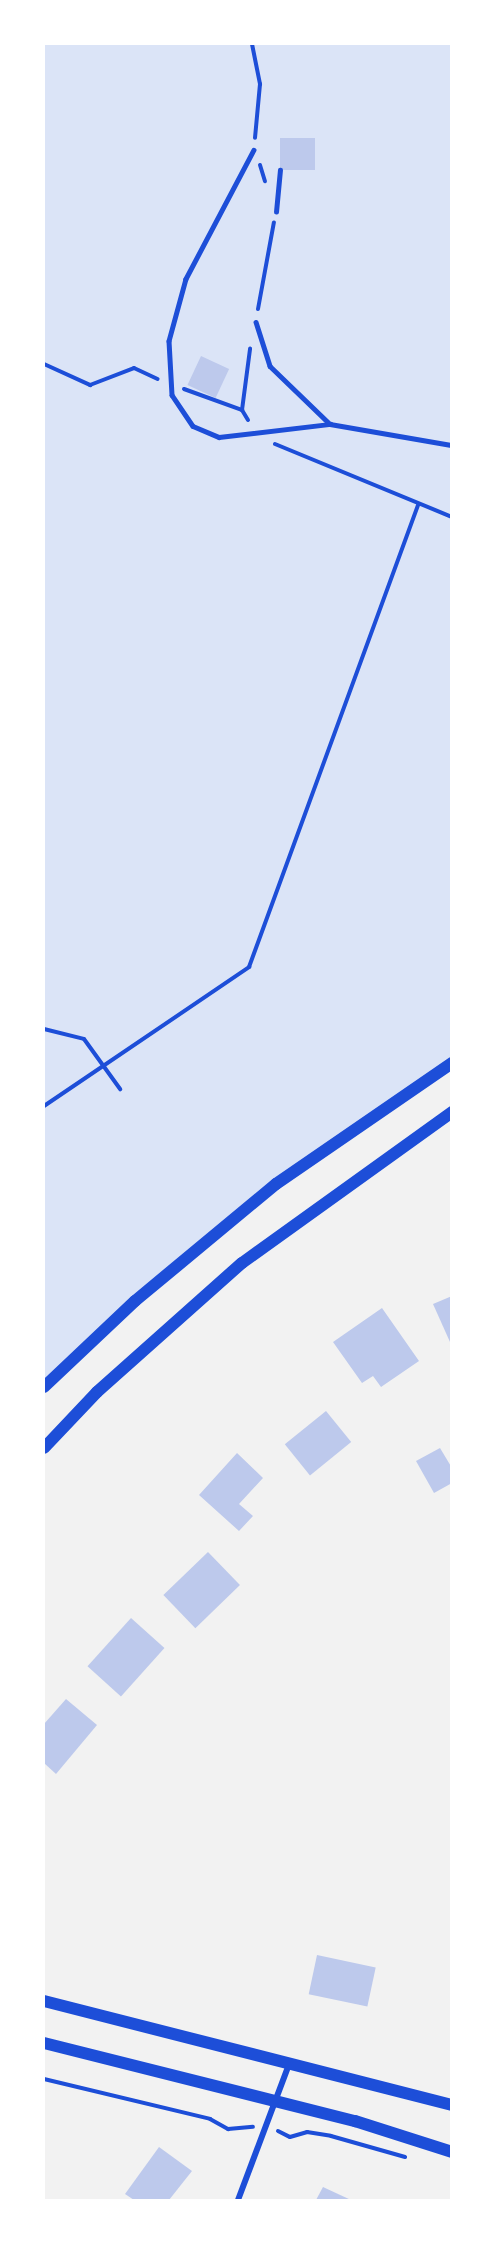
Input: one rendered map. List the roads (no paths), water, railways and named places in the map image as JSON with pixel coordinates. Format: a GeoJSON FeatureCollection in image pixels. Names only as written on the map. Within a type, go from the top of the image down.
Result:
{"type":"FeatureCollection","features":[{"type":"Feature","properties":{"kind":"main road"},"geometry":{"type":"LineString","coordinates":[[44,1387],[135,1300],[276,1184],[452,1063]]}},
{"type":"Feature","properties":{"kind":"main road"},"geometry":{"type":"LineString","coordinates":[[44,1448],[97,1392],[242,1263],[452,1112]]}},
{"type":"Feature","properties":{"kind":"main road"},"geometry":{"type":"LineString","coordinates":[[44,2001],[291,2062],[452,2105]]}},
{"type":"Feature","properties":{"kind":"main road"},"geometry":{"type":"LineString","coordinates":[[44,2043],[278,2103],[452,2151]]}},
{"type":"Feature","properties":{"kind":"street"},"geometry":{"type":"LineString","coordinates":[[238,2200],[278,2103],[291,2062]]}},
{"type":"Feature","properties":{"kind":"lane"},"geometry":{"type":"LineString","coordinates":[[254,150],[186,279],[170,342],[172,385],[193,426],[219,438],[259,436],[330,424],[452,445]]}},
{"type":"Feature","properties":{"kind":"lane"},"geometry":{"type":"LineString","coordinates":[[276,212],[280,170]]}},
{"type":"Feature","properties":{"kind":"lane"},"geometry":{"type":"LineString","coordinates":[[256,322],[270,366],[330,424]]}}]}
